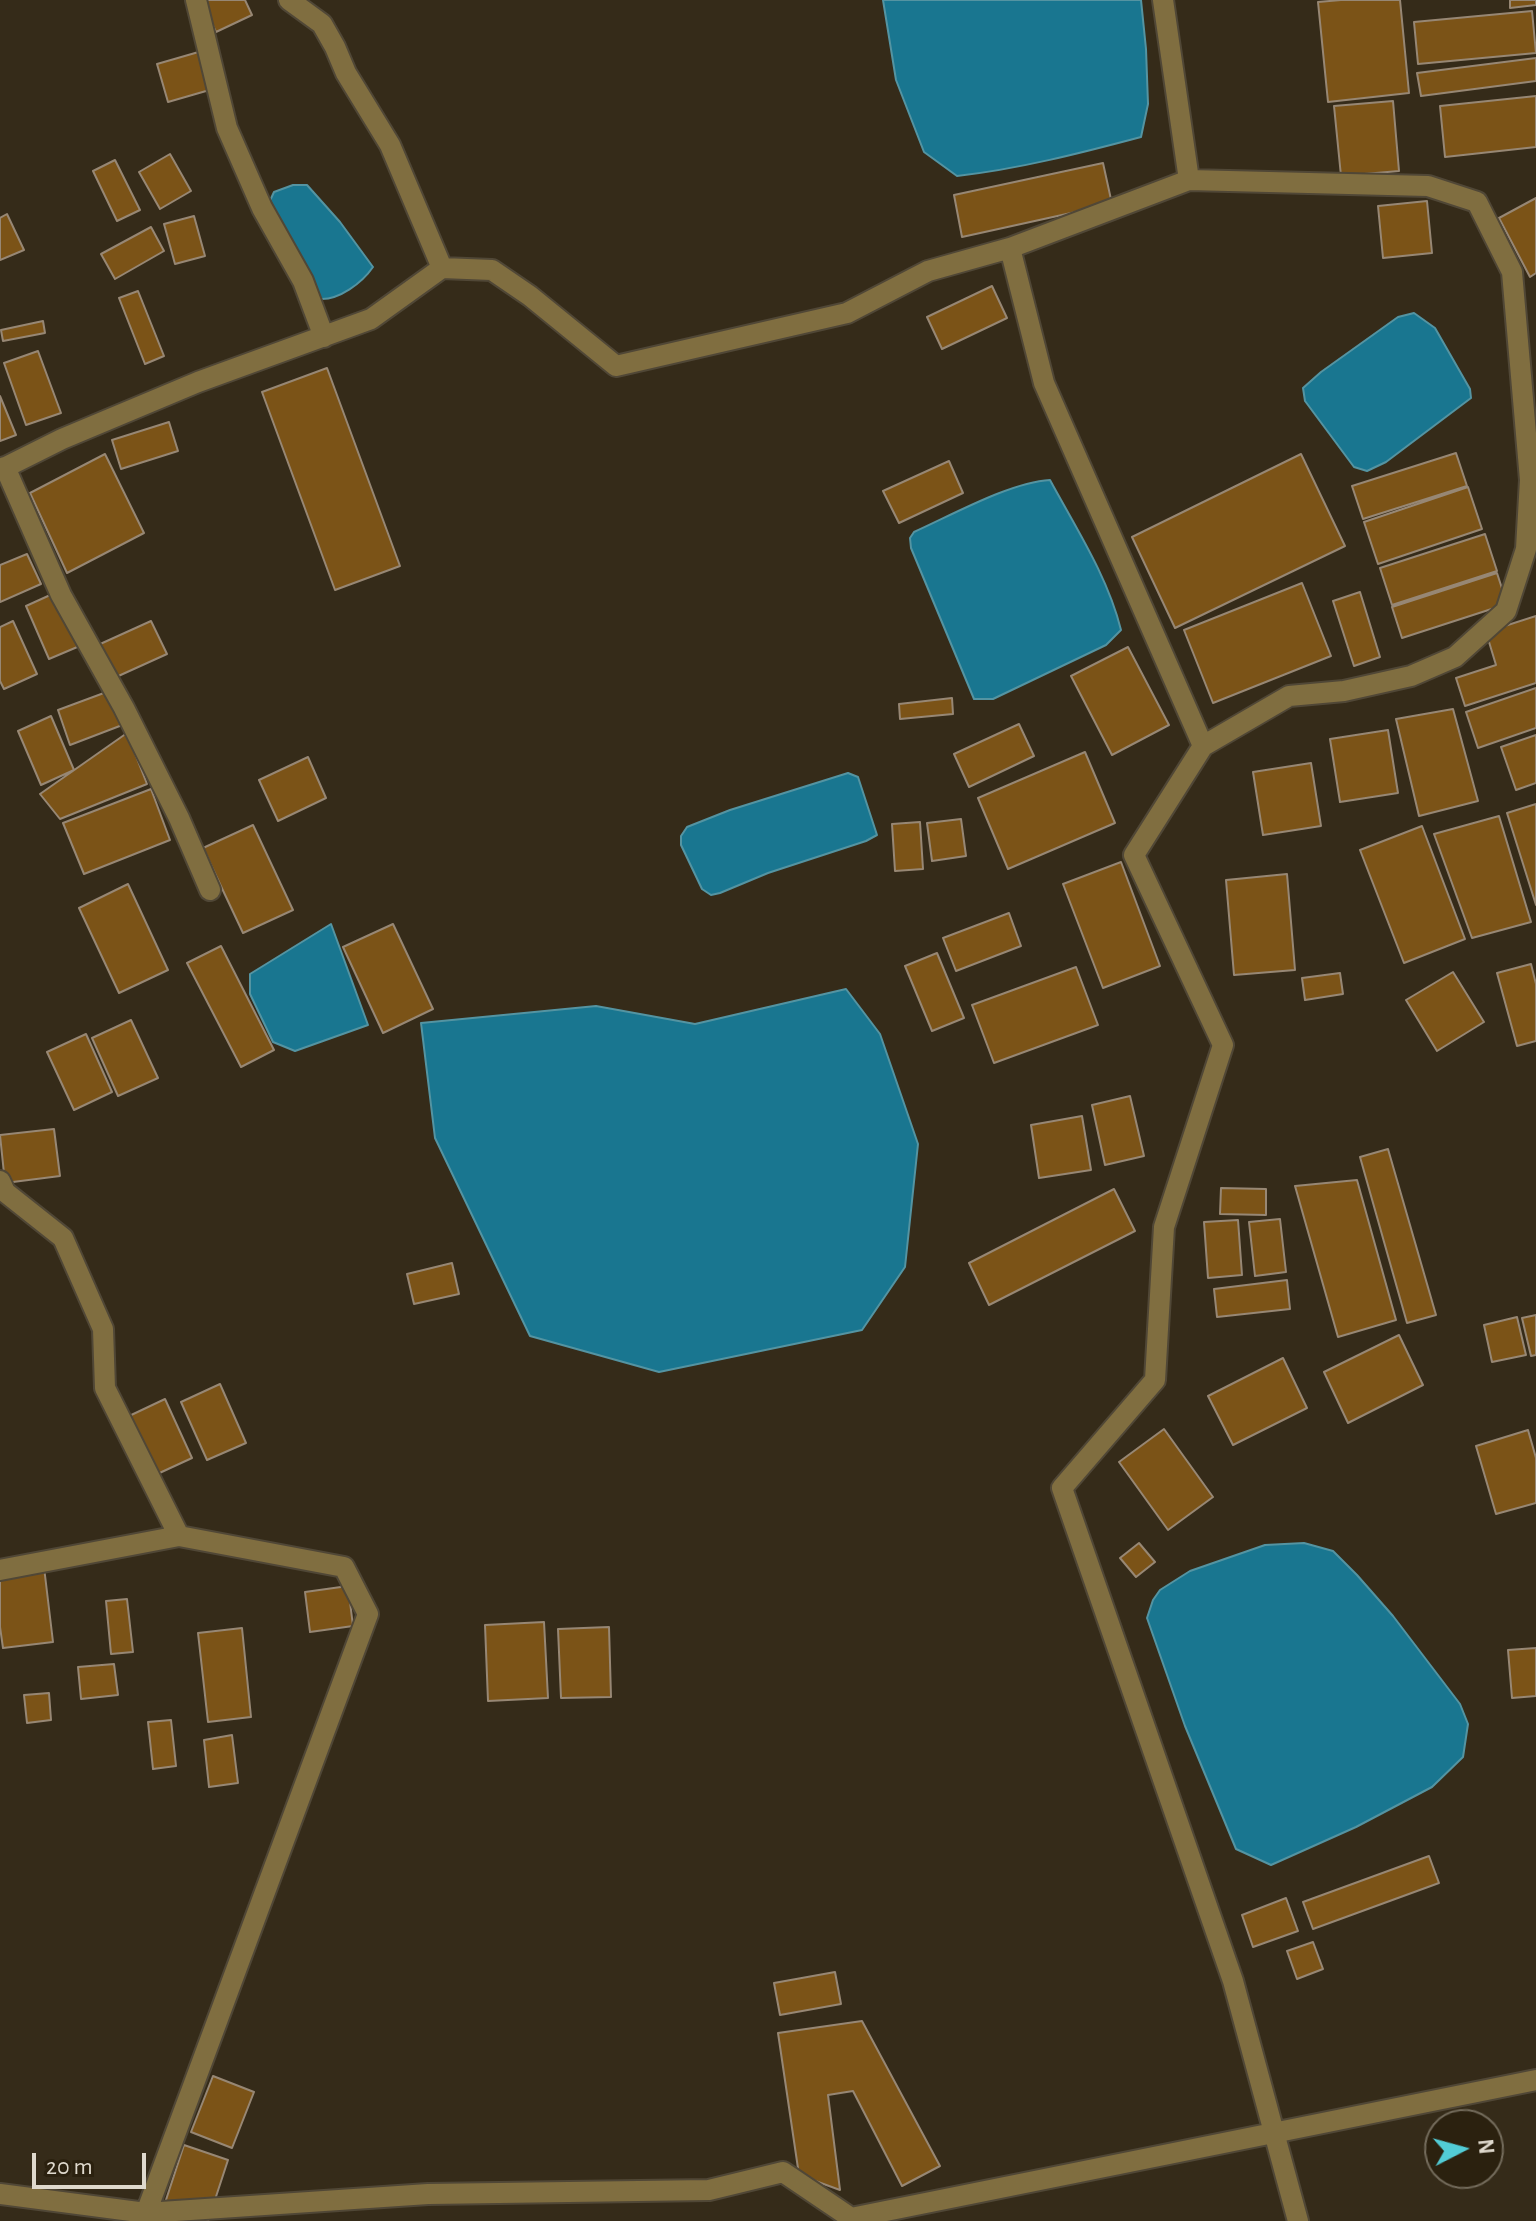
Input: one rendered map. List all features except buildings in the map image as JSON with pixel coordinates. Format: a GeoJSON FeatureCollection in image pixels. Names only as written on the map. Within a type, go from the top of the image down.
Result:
{"type":"FeatureCollection","features":[{"type":"Feature","properties":{"kind":"street"},"geometry":{"type":"LineString","coordinates":[[196,0],[227,128],[262,208],[303,281],[324,337]]}},
{"type":"Feature","properties":{"kind":"street"},"geometry":{"type":"LineString","coordinates":[[289,0],[322,24],[346,73],[390,145],[442,268]]}},
{"type":"Feature","properties":{"kind":"street"},"geometry":{"type":"LineString","coordinates":[[1163,0],[1189,180]]}},
{"type":"Feature","properties":{"kind":"street"},"geometry":{"type":"LineString","coordinates":[[210,890],[159,776],[61,595],[2,468],[62,439],[198,382],[371,319],[442,268],[492,270],[530,296],[616,366],[847,313],[928,271],[1010,248],[1189,180],[1428,186],[1477,202],[1512,272],[1530,480],[1526,549],[1506,611],[1455,657],[1411,676],[1344,691],[1289,696],[1203,746],[1134,855],[1223,1045],[1164,1227],[1155,1380],[1062,1488],[1233,1981],[1298,2221]]}},
{"type":"Feature","properties":{"kind":"street"},"geometry":{"type":"LineString","coordinates":[[1010,248],[1044,383],[1203,746]]}},
{"type":"Feature","properties":{"kind":"street"},"geometry":{"type":"LineString","coordinates":[[2,1189],[63,1238],[103,1329],[105,1388],[179,1536]]}},
{"type":"Feature","properties":{"kind":"street"},"geometry":{"type":"LineString","coordinates":[[0,1570],[179,1536],[344,1567],[368,1614],[146,2213]]}},
{"type":"Feature","properties":{"kind":"street"},"geometry":{"type":"LineString","coordinates":[[0,2194],[146,2213],[428,2194],[709,2190],[783,2172],[851,2218],[1536,2080]]}},
{"type":"Feature","properties":{"kind":"water"},"geometry":{"type":"Polygon","coordinates":[[[883,0],[1141,0],[1148,104],[1141,137],[1027,165],[957,176],[924,152],[896,80],[883,0]]]}},
{"type":"Feature","properties":{"kind":"water"},"geometry":{"type":"Polygon","coordinates":[[[293,185],[307,185],[340,222],[373,267],[363,279],[335,297],[320,299],[268,205],[274,192],[293,185]]]}},
{"type":"Feature","properties":{"kind":"water"},"geometry":{"type":"Polygon","coordinates":[[[1414,313],[1435,328],[1470,389],[1471,398],[1386,462],[1367,471],[1354,467],[1305,401],[1303,388],[1398,317],[1414,313]]]}},
{"type":"Feature","properties":{"kind":"water"},"geometry":{"type":"Polygon","coordinates":[[[1050,480],[1100,572],[1121,630],[1106,645],[993,699],[974,699],[911,548],[910,538],[914,532],[982,500],[1050,480]]]}},
{"type":"Feature","properties":{"kind":"water"},"geometry":{"type":"Polygon","coordinates":[[[848,773],[858,777],[877,835],[720,893],[711,895],[702,889],[681,845],[681,836],[687,827],[730,810],[848,773]]]}},
{"type":"Feature","properties":{"kind":"water"},"geometry":{"type":"Polygon","coordinates":[[[331,924],[368,1025],[295,1051],[273,1042],[250,994],[250,974],[331,924]]]}},
{"type":"Feature","properties":{"kind":"water"},"geometry":{"type":"Polygon","coordinates":[[[846,989],[880,1034],[918,1144],[905,1267],[862,1330],[659,1372],[530,1336],[435,1138],[421,1023],[596,1006],[695,1024],[846,989]]]}},
{"type":"Feature","properties":{"kind":"water"},"geometry":{"type":"Polygon","coordinates":[[[1304,1543],[1333,1551],[1357,1575],[1393,1616],[1460,1704],[1468,1724],[1463,1757],[1432,1787],[1356,1827],[1271,1865],[1236,1849],[1185,1726],[1147,1618],[1160,1590],[1190,1571],[1265,1545],[1304,1543]]]}}]}
